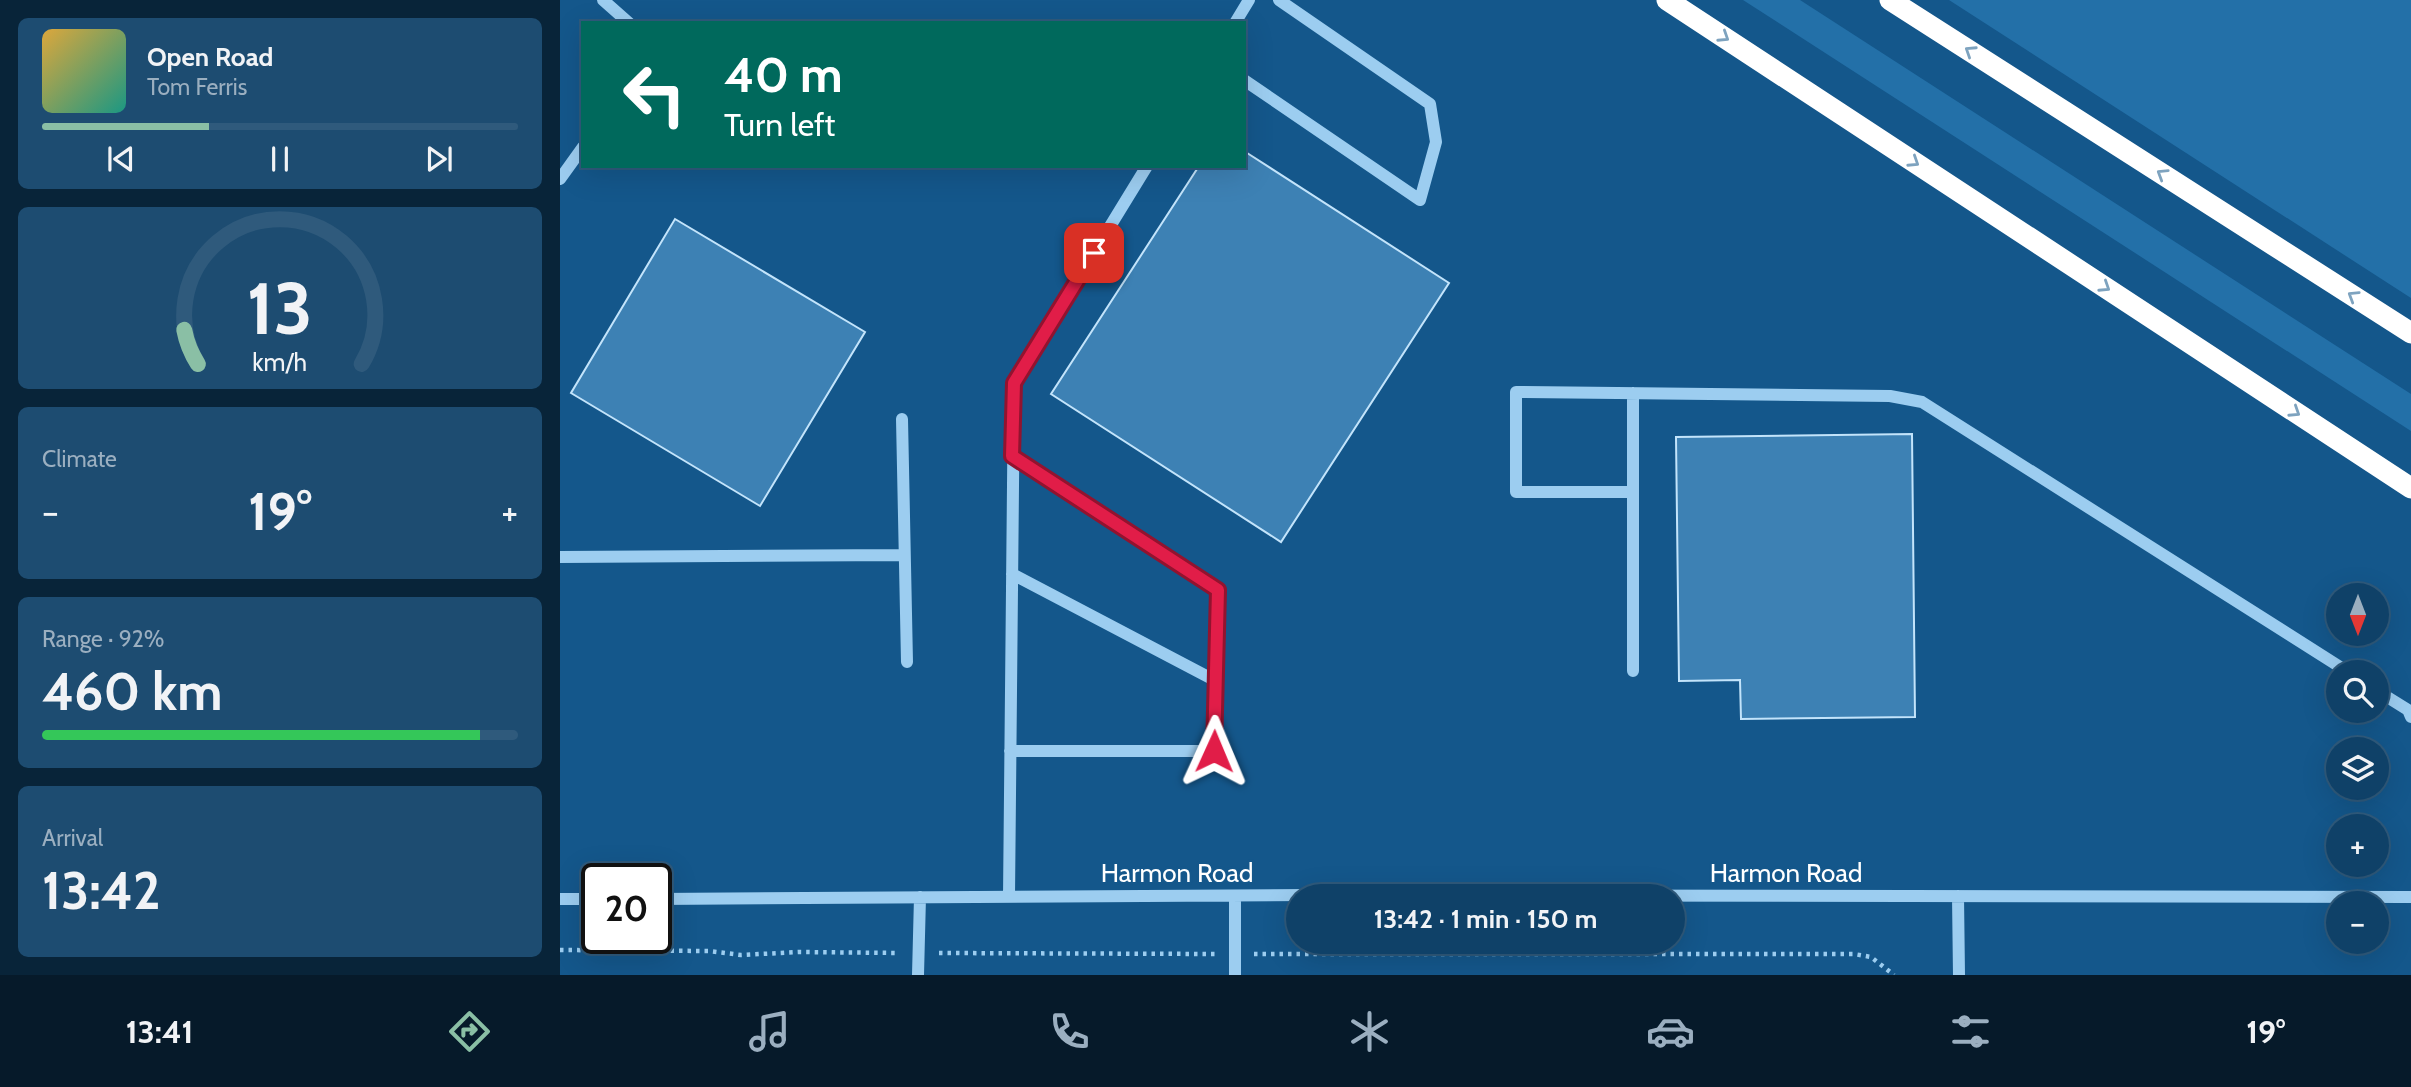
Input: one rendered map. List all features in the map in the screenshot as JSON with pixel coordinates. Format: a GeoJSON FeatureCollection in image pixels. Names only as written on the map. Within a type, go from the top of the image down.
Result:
{"type":"FeatureCollection","features":[{"type":"Feature","properties":{"kind":"highway"},"geometry":{"type":"LineString","coordinates":[[1667,0],[2411,488]]}},
{"type":"Feature","properties":{"kind":"highway"},"geometry":{"type":"LineString","coordinates":[[1890,0],[2411,333]]}},
{"type":"Feature","properties":{"kind":"street"},"geometry":{"type":"LineString","coordinates":[[603,0],[627,21]]}},
{"type":"Feature","properties":{"kind":"street"},"geometry":{"type":"LineString","coordinates":[[1236,21],[1248,0]]}},
{"type":"Feature","properties":{"kind":"street"},"geometry":{"type":"LineString","coordinates":[[1246,81],[1420,200],[1436,142],[1430,103],[1279,0]]}},
{"type":"Feature","properties":{"kind":"street"},"geometry":{"type":"LineString","coordinates":[[560,179],[581,150]]}},
{"type":"Feature","properties":{"kind":"street"},"geometry":{"type":"LineString","coordinates":[[1009,897],[1014,383],[1146,168]]}},
{"type":"Feature","properties":{"kind":"street"},"geometry":{"type":"LineString","coordinates":[[1633,492],[1516,492],[1516,392],[1890,396],[1922,402],[2329,660]]}},
{"type":"Feature","properties":{"kind":"street"},"geometry":{"type":"LineString","coordinates":[[1633,393],[1633,671]]}},
{"type":"Feature","properties":{"kind":"street"},"geometry":{"type":"LineString","coordinates":[[902,419],[907,662]]}},
{"type":"Feature","properties":{"kind":"street"},"geometry":{"type":"LineString","coordinates":[[1010,751],[1214,751],[1218,590],[1012,456]]}},
{"type":"Feature","properties":{"kind":"street"},"geometry":{"type":"LineString","coordinates":[[560,557],[903,555]]}},
{"type":"Feature","properties":{"kind":"street"},"geometry":{"type":"LineString","coordinates":[[1012,574],[1216,681]]}},
{"type":"Feature","properties":{"kind":"street"},"geometry":{"type":"LineString","coordinates":[[2389,698],[2408,710],[2411,717]]}},
{"type":"Feature","properties":{"kind":"street"},"geometry":{"type":"LineString","coordinates":[[1235,896],[1235,975]]}},
{"type":"Feature","properties":{"kind":"street","name":"Harmon Road"},"geometry":{"type":"LineString","coordinates":[[672,899],[1235,896],[2411,897]]}},
{"type":"Feature","properties":{"kind":"street"},"geometry":{"type":"LineString","coordinates":[[1958,896],[1959,975]]}},
{"type":"Feature","properties":{"kind":"street"},"geometry":{"type":"LineString","coordinates":[[918,975],[920,897]]}},
{"type":"Feature","properties":{"kind":"street"},"geometry":{"type":"LineString","coordinates":[[560,899],[581,899]]}},
{"type":"Feature","properties":{"kind":"shaded area"},"geometry":{"type":"Polygon","coordinates":[[[1743,0],[1800,0],[2411,394],[2411,431],[1743,0]]]}},
{"type":"Feature","properties":{"kind":"shaded area"},"geometry":{"type":"Polygon","coordinates":[[[1949,0],[2411,0],[2411,298],[1949,0]]]}},
{"type":"Feature","properties":{"kind":"building"},"geometry":{"type":"Polygon","coordinates":[[[1246,152],[1449,283],[1281,542],[1051,394],[1198,168],[1246,168],[1246,152]]]}},
{"type":"Feature","properties":{"kind":"building"},"geometry":{"type":"Polygon","coordinates":[[[675,219],[865,332],[760,506],[571,393],[675,219]]]}},
{"type":"Feature","properties":{"kind":"building"},"geometry":{"type":"Polygon","coordinates":[[[1912,434],[1915,717],[1741,719],[1740,680],[1679,681],[1676,437],[1912,434]]]}},
{"type":"Feature","properties":{"kind":"route"},"geometry":{"type":"LineString","coordinates":[[1094,253],[1014,383],[1012,456],[1218,590],[1214,751]]}}]}
